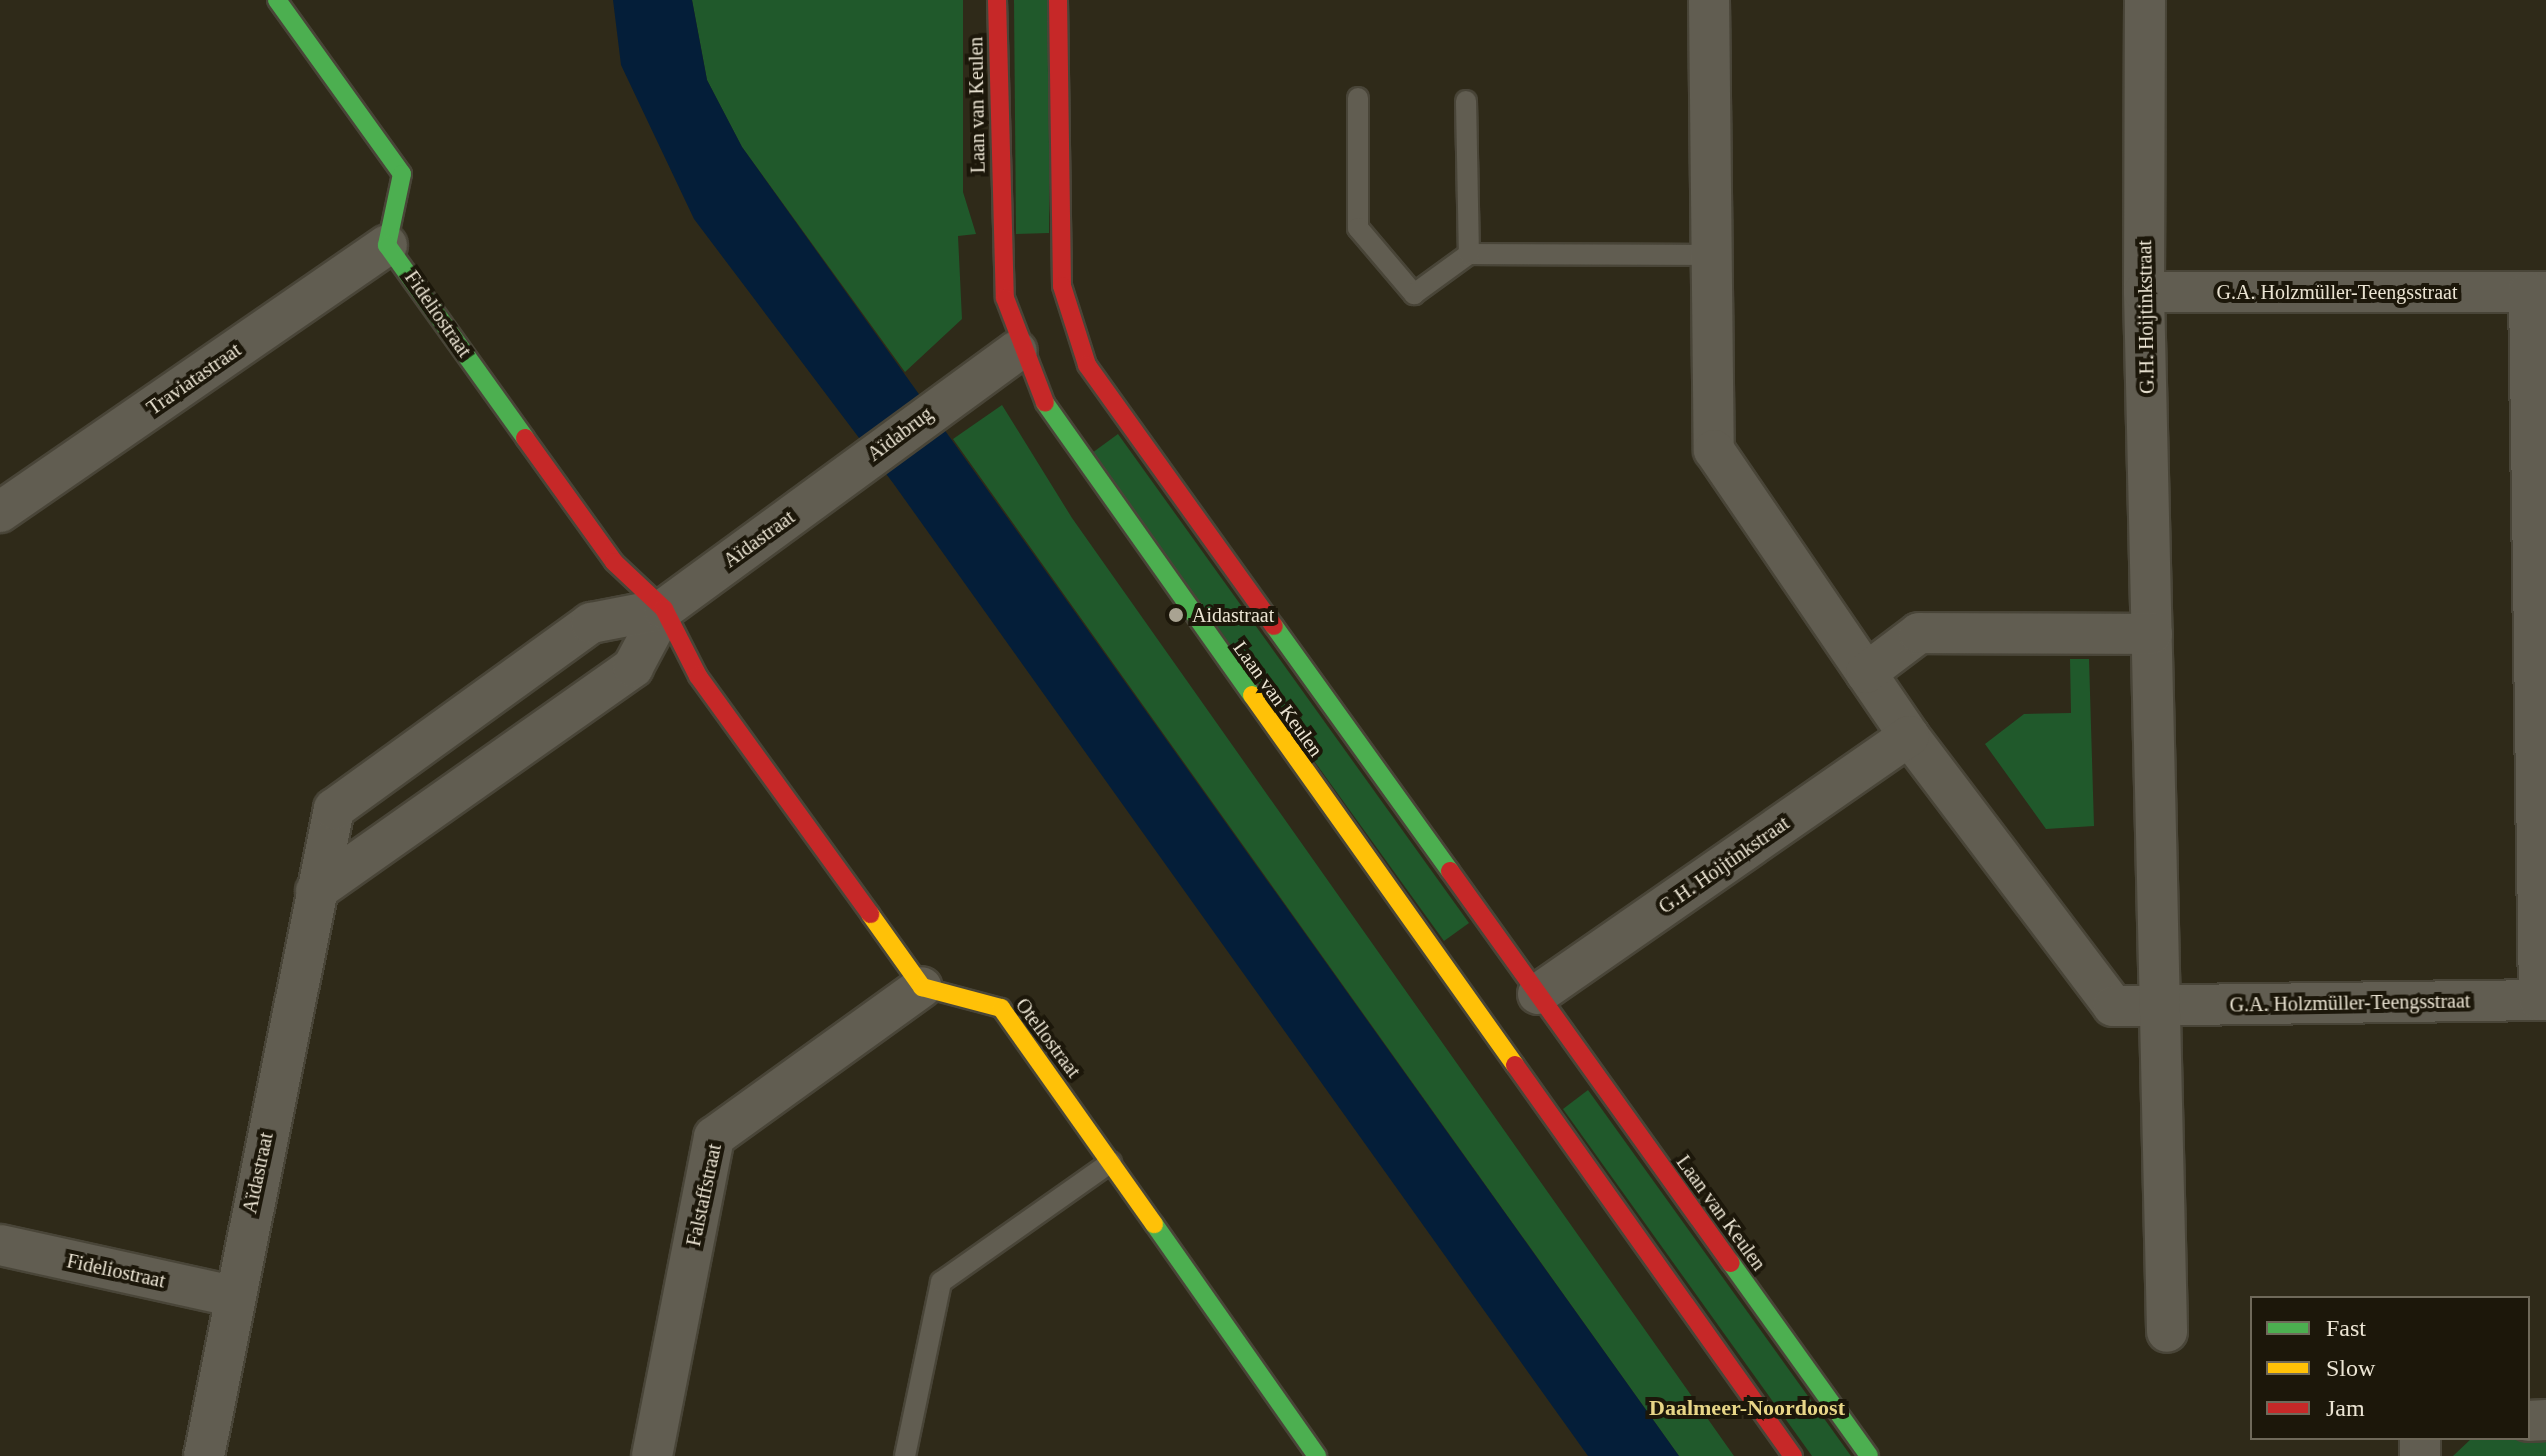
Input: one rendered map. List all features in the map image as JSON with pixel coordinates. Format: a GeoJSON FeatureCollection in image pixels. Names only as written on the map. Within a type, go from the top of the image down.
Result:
{"type":"FeatureCollection","features":[{"type":"Feature","properties":{"kind":"street"},"geometry":{"type":"LineString","coordinates":[[277,0],[402,174],[387,245]]}},
{"type":"Feature","properties":{"kind":"street","name":"Laan van Keulen"},"geometry":{"type":"LineString","coordinates":[[997,0],[1002,255],[1047,337],[1087,365],[1511,1012],[1793,1456]]}},
{"type":"Feature","properties":{"kind":"street","name":"Laan van Keulen"},"geometry":{"type":"LineString","coordinates":[[1058,0],[1062,272],[1037,392],[1183,607],[1869,1456]]}},
{"type":"Feature","properties":{"kind":"street"},"geometry":{"type":"LineString","coordinates":[[1709,0],[1714,450],[1909,736],[2113,1006],[2161,1006]]}},
{"type":"Feature","properties":{"kind":"street","name":"G.H. Hoijtinkstraat"},"geometry":{"type":"LineString","coordinates":[[2145,0],[2144,292],[2167,1332]]}},
{"type":"Feature","properties":{"kind":"street","name":"Traviatastraat"},"geometry":{"type":"LineString","coordinates":[[0,512],[387,245]]}},
{"type":"Feature","properties":{"kind":"street","name":"Fideliostraat"},"geometry":{"type":"LineString","coordinates":[[387,245],[614,562],[664,609]]}},
{"type":"Feature","properties":{"kind":"street","name":"G.A. Holzmüller-Teengsstraat"},"geometry":{"type":"LineString","coordinates":[[2144,292],[2538,292],[2543,1000],[2161,1006]]}},
{"type":"Feature","properties":{"kind":"street","name":"Aïdabrug"},"geometry":{"type":"LineString","coordinates":[[854,469],[946,400],[1047,337]]}},
{"type":"Feature","properties":{"kind":"street","name":"Aïdastraat"},"geometry":{"type":"LineString","coordinates":[[316,891],[633,667],[664,609],[854,469]]}},
{"type":"Feature","properties":{"kind":"street"},"geometry":{"type":"LineString","coordinates":[[664,609],[698,676],[922,987]]}},
{"type":"Feature","properties":{"kind":"street","name":"Aïdastraat"},"geometry":{"type":"LineString","coordinates":[[204,1456],[232,1296],[334,809],[591,623],[664,609]]}},
{"type":"Feature","properties":{"kind":"street"},"geometry":{"type":"LineString","coordinates":[[1866,673],[1919,633],[2152,634]]}},
{"type":"Feature","properties":{"kind":"street","name":"G.H. Hoijtinkstraat"},"geometry":{"type":"LineString","coordinates":[[1511,1012],[1909,736]]}},
{"type":"Feature","properties":{"kind":"street","name":"Otellostraat"},"geometry":{"type":"LineString","coordinates":[[922,987],[1001,1008],[1317,1456]]}},
{"type":"Feature","properties":{"kind":"street","name":"Falstaffstraat"},"geometry":{"type":"LineString","coordinates":[[652,1456],[714,1137],[922,987]]}},
{"type":"Feature","properties":{"kind":"street","name":"Fideliostraat"},"geometry":{"type":"LineString","coordinates":[[0,1245],[232,1296]]}},
{"type":"Feature","properties":{"kind":"lane"},"geometry":{"type":"LineString","coordinates":[[1358,98],[1358,228],[1414,294],[1469,254],[1712,255]]}},
{"type":"Feature","properties":{"kind":"lane"},"geometry":{"type":"LineString","coordinates":[[1466,101],[1469,254]]}},
{"type":"Feature","properties":{"kind":"lane"},"geometry":{"type":"LineString","coordinates":[[905,1456],[941,1282],[1111,1162]]}},
{"type":"Feature","properties":{"kind":"green space"},"geometry":{"type":"Polygon","coordinates":[[[692,0],[963,0],[963,192],[976,234],[958,236],[962,319],[905,372],[742,147],[707,80],[692,0]]]}},
{"type":"Feature","properties":{"kind":"green space"},"geometry":{"type":"Polygon","coordinates":[[[1014,0],[1051,0],[1049,233],[1016,234],[1014,0]]]}},
{"type":"Feature","properties":{"kind":"green space"},"geometry":{"type":"Polygon","coordinates":[[[1002,405],[1072,518],[1734,1456],[1679,1456],[953,439],[1002,405]]]}},
{"type":"Feature","properties":{"kind":"green space"},"geometry":{"type":"Polygon","coordinates":[[[1118,434],[1469,923],[1444,941],[1092,453],[1118,434]]]}},
{"type":"Feature","properties":{"kind":"green space"},"geometry":{"type":"Polygon","coordinates":[[[2070,659],[2089,659],[2094,826],[2046,829],[1985,744],[2024,714],[2071,713],[2070,659]]]}},
{"type":"Feature","properties":{"kind":"green space"},"geometry":{"type":"Polygon","coordinates":[[[1588,1090],[1851,1456],[1812,1456],[1563,1109],[1588,1090]]]}},
{"type":"Feature","properties":{"kind":"green space"},"geometry":{"type":"Polygon","coordinates":[[[2530,1437],[2546,1437],[2546,1456],[2453,1456],[2470,1440],[2530,1440],[2530,1437]]]}},
{"type":"Feature","properties":{"kind":"water"},"geometry":{"type":"Polygon","coordinates":[[[613,0],[692,0],[707,80],[742,147],[1679,1456],[1588,1456],[893,483],[694,219],[621,65],[613,0]]]}},
{"type":"Feature","properties":{"kind":"traffic: fast"},"geometry":{"type":"LineString","coordinates":[[277,0],[402,174],[387,245],[525,438]]}},
{"type":"Feature","properties":{"kind":"traffic: fast"},"geometry":{"type":"LineString","coordinates":[[1045,403],[1252,695]]}},
{"type":"Feature","properties":{"kind":"traffic: fast"},"geometry":{"type":"LineString","coordinates":[[1274,626],[1450,871]]}},
{"type":"Feature","properties":{"kind":"traffic: fast"},"geometry":{"type":"LineString","coordinates":[[1154,1224],[1317,1456]]}},
{"type":"Feature","properties":{"kind":"traffic: fast"},"geometry":{"type":"LineString","coordinates":[[1731,1263],[1869,1456]]}},
{"type":"Feature","properties":{"kind":"traffic: slow"},"geometry":{"type":"LineString","coordinates":[[1252,695],[1515,1065]]}},
{"type":"Feature","properties":{"kind":"traffic: slow"},"geometry":{"type":"LineString","coordinates":[[870,914],[922,987],[1001,1008],[1154,1224]]}},
{"type":"Feature","properties":{"kind":"traffic: jam"},"geometry":{"type":"LineString","coordinates":[[997,0],[1005,298],[1045,403]]}},
{"type":"Feature","properties":{"kind":"traffic: jam"},"geometry":{"type":"LineString","coordinates":[[1058,0],[1062,286],[1087,365],[1274,626]]}},
{"type":"Feature","properties":{"kind":"traffic: jam"},"geometry":{"type":"LineString","coordinates":[[525,438],[614,562],[664,609],[698,676],[870,914]]}},
{"type":"Feature","properties":{"kind":"traffic: jam"},"geometry":{"type":"LineString","coordinates":[[1450,871],[1731,1263]]}},
{"type":"Feature","properties":{"kind":"traffic: jam"},"geometry":{"type":"LineString","coordinates":[[1515,1065],[1793,1456]]}},
{"type":"Feature","properties":{"kind":"place","name":"Aidastraat"},"geometry":{"type":"Point","coordinates":[1176,615]}},
{"type":"Feature","properties":{"kind":"district","name":"Daalmeer-Noordoost"},"geometry":{"type":"Point","coordinates":[1747,1408]}}]}
